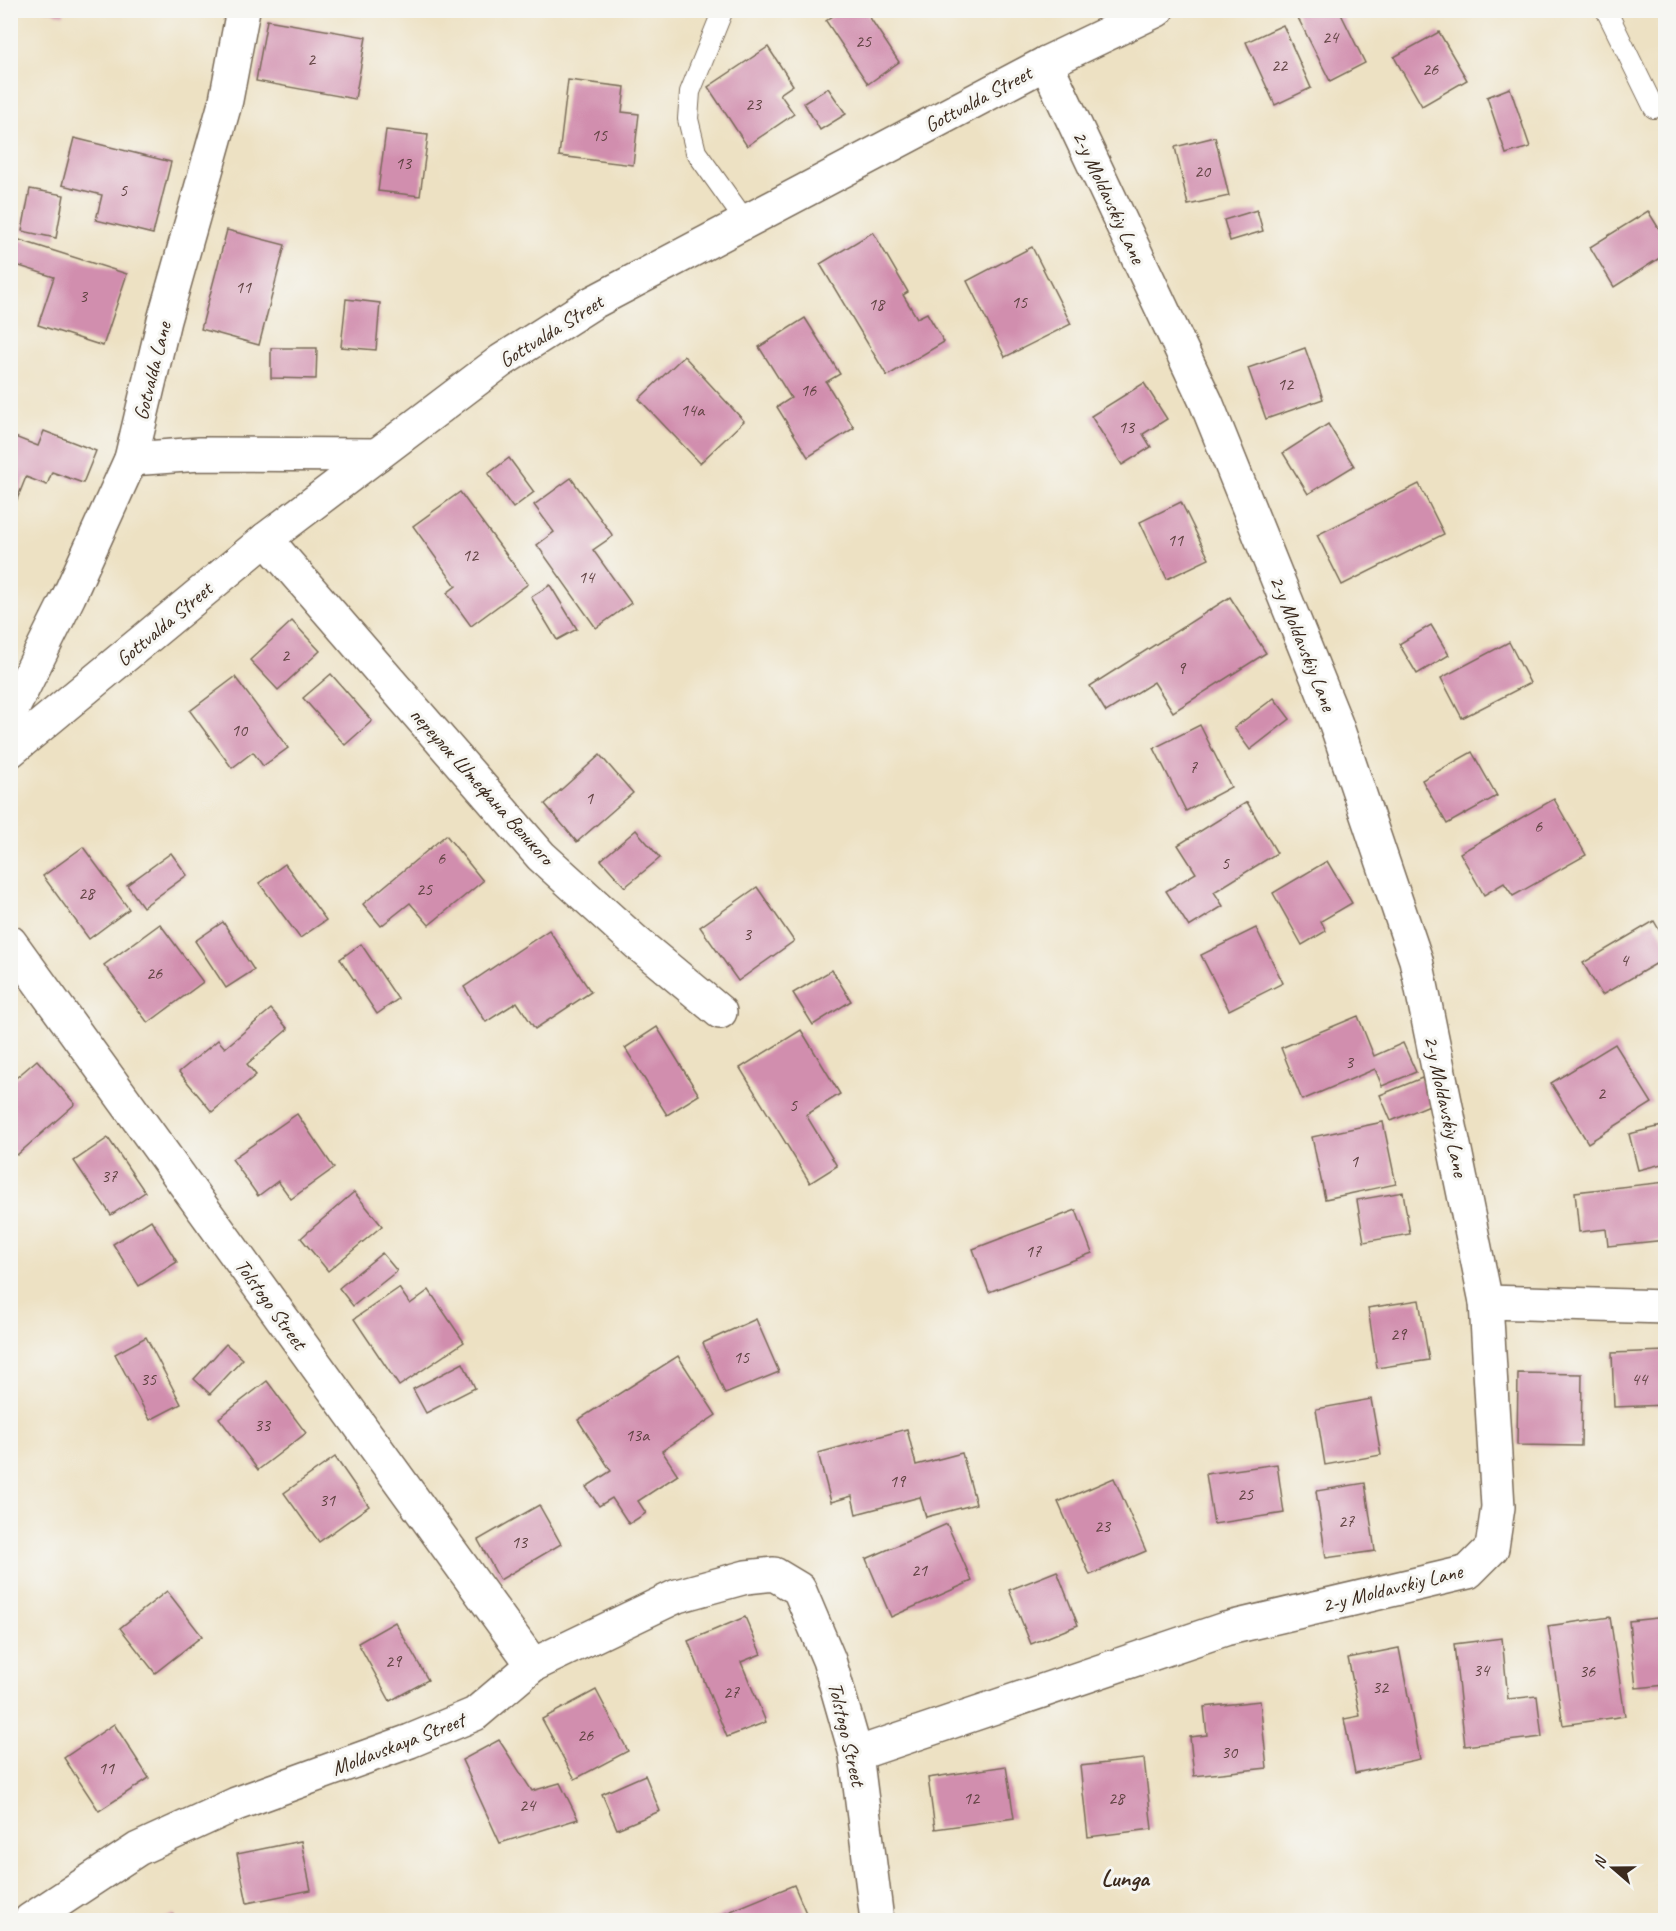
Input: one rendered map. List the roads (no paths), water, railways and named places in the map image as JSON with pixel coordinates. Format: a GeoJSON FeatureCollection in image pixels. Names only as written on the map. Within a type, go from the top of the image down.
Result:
{"type":"FeatureCollection","features":[{"type":"Feature","properties":{"kind":"street","name":"Gotvalda Lane"},"geometry":{"type":"LineString","coordinates":[[10,714],[69,596],[131,459],[164,320],[226,100],[243,10]]}},
{"type":"Feature","properties":{"kind":"street","name":"Gottvalda Street"},"geometry":{"type":"LineString","coordinates":[[10,751],[266,540],[501,361],[592,303],[1046,63],[1156,10]]}},
{"type":"Feature","properties":{"kind":"street","name":"2-y Moldavskiy Lane"},"geometry":{"type":"LineString","coordinates":[[856,1754],[1225,1629],[1468,1572],[1492,1548],[1498,1508],[1486,1302],[1416,960],[1336,724],[1206,402],[1046,63]]}},
{"type":"Feature","properties":{"kind":"street"},"geometry":{"type":"LineString","coordinates":[[131,459],[200,454],[377,455]]}},
{"type":"Feature","properties":{"kind":"street","name":"переулок Штефана Великого"},"geometry":{"type":"LineString","coordinates":[[266,540],[541,856],[637,943],[720,1012]]}},
{"type":"Feature","properties":{"kind":"street","name":"Tolstogo Street"},"geometry":{"type":"LineString","coordinates":[[10,942],[533,1665]]}},
{"type":"Feature","properties":{"kind":"street"},"geometry":{"type":"LineString","coordinates":[[1486,1302],[1665,1307]]}},
{"type":"Feature","properties":{"kind":"street","name":"Moldavskaya Street"},"geometry":{"type":"LineString","coordinates":[[30,1920],[138,1849],[225,1809],[410,1741],[476,1714],[533,1665],[677,1596],[746,1577],[774,1574],[799,1589]]}},
{"type":"Feature","properties":{"kind":"street","name":"Tolstogo Street"},"geometry":{"type":"LineString","coordinates":[[799,1589],[830,1660],[856,1754],[877,1920]]}},
{"type":"Feature","properties":{"kind":"lane"},"geometry":{"type":"LineString","coordinates":[[723,10],[690,92],[688,119],[696,152],[746,222]]}},
{"type":"Feature","properties":{"kind":"lane"},"geometry":{"type":"LineString","coordinates":[[1606,10],[1654,108]]}},
{"type":"Feature","properties":{"kind":"district","name":"Lunga"},"geometry":{"type":"Point","coordinates":[1125,1878]}}]}
